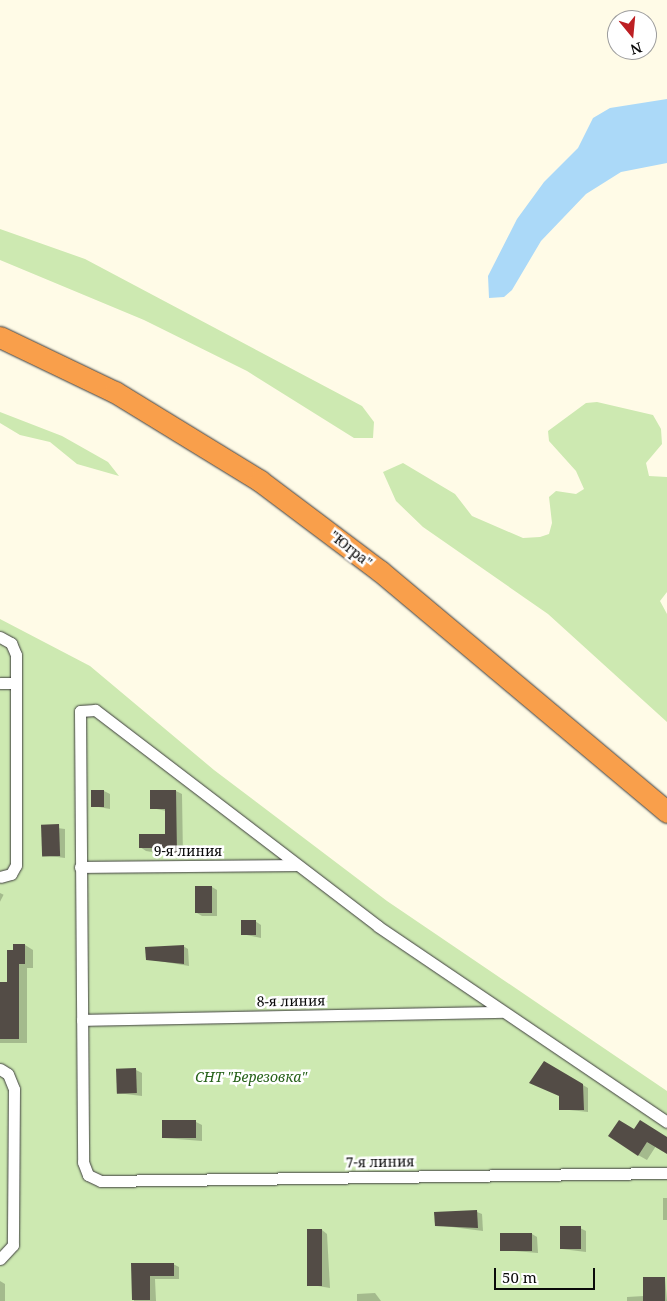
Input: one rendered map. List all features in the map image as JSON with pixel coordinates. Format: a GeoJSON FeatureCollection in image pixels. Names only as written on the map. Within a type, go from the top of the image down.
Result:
{"type":"FeatureCollection","features":[{"type":"Feature","properties":{"kind":"highway","name":"\"Югра\""},"geometry":{"type":"LineString","coordinates":[[0,337],[124,397],[260,481],[394,582],[667,812]]}},
{"type":"Feature","properties":{"kind":"street"},"geometry":{"type":"LineString","coordinates":[[0,637],[15,648],[16,683],[16,865],[6,875]]}},
{"type":"Feature","properties":{"kind":"street"},"geometry":{"type":"LineString","coordinates":[[0,683],[16,683]]}},
{"type":"Feature","properties":{"kind":"street"},"geometry":{"type":"LineString","coordinates":[[82,1020],[78,714],[90,707],[296,865],[501,1012],[667,1122]]}},
{"type":"Feature","properties":{"kind":"street","name":"9-я линия"},"geometry":{"type":"LineString","coordinates":[[80,867],[296,865]]}},
{"type":"Feature","properties":{"kind":"street","name":"8-я линия"},"geometry":{"type":"LineString","coordinates":[[82,1020],[501,1012]]}},
{"type":"Feature","properties":{"kind":"street","name":"7-я линия"},"geometry":{"type":"LineString","coordinates":[[82,1020],[84,1165],[94,1179],[667,1173]]}},
{"type":"Feature","properties":{"kind":"street"},"geometry":{"type":"LineString","coordinates":[[4,1071],[14,1089],[13,1245],[4,1257]]}},
{"type":"Feature","properties":{"kind":"green space"},"geometry":{"type":"Polygon","coordinates":[[[0,229],[85,259],[362,406],[374,422],[373,438],[354,438],[247,371],[144,320],[0,260],[0,229]]]}},
{"type":"Feature","properties":{"kind":"green space"},"geometry":{"type":"Polygon","coordinates":[[[597,402],[653,415],[661,429],[662,444],[646,463],[649,476],[667,477],[667,592],[660,601],[667,614],[667,722],[548,614],[423,527],[396,501],[383,472],[403,463],[455,494],[472,516],[523,538],[540,537],[549,534],[552,523],[549,497],[556,491],[576,494],[584,489],[576,471],[549,441],[548,431],[586,403],[597,402]]]}},
{"type":"Feature","properties":{"kind":"green space"},"geometry":{"type":"Polygon","coordinates":[[[0,412],[62,436],[108,462],[119,476],[77,464],[50,442],[20,435],[0,423],[0,412]]]}},
{"type":"Feature","properties":{"kind":"green space","name":"СНТ \"Березовка\""},"geometry":{"type":"Polygon","coordinates":[[[0,619],[90,666],[214,770],[387,901],[667,1091],[667,1301],[0,1301],[0,619]]]}},
{"type":"Feature","properties":{"kind":"water"},"geometry":{"type":"Polygon","coordinates":[[[667,99],[667,163],[621,172],[586,194],[541,241],[512,290],[504,297],[489,298],[488,276],[517,219],[544,182],[578,148],[593,118],[610,108],[667,99]]]}},
{"type":"Feature","properties":{"kind":"building"},"geometry":{"type":"Polygon","coordinates":[[[91,790],[104,790],[104,807],[91,807],[91,790]]]}},
{"type":"Feature","properties":{"kind":"building"},"geometry":{"type":"Polygon","coordinates":[[[150,790],[176,790],[177,854],[165,854],[165,848],[139,848],[139,834],[165,834],[165,809],[150,809],[150,790]]]}},
{"type":"Feature","properties":{"kind":"building"},"geometry":{"type":"Polygon","coordinates":[[[59,824],[60,856],[42,857],[41,825],[59,824]]]}},
{"type":"Feature","properties":{"kind":"building"},"geometry":{"type":"Polygon","coordinates":[[[195,886],[212,886],[212,913],[195,913],[195,886]]]}},
{"type":"Feature","properties":{"kind":"building"},"geometry":{"type":"Polygon","coordinates":[[[241,920],[256,920],[256,935],[241,935],[241,920]]]}},
{"type":"Feature","properties":{"kind":"building"},"geometry":{"type":"Polygon","coordinates":[[[13,944],[25,944],[25,964],[19,964],[19,1039],[0,1039],[0,982],[7,982],[7,950],[13,950],[13,944]]]}},
{"type":"Feature","properties":{"kind":"building"},"geometry":{"type":"Polygon","coordinates":[[[184,945],[184,964],[146,960],[145,947],[184,945]]]}},
{"type":"Feature","properties":{"kind":"building"},"geometry":{"type":"Polygon","coordinates":[[[544,1061],[583,1084],[584,1110],[559,1110],[559,1096],[529,1083],[544,1061]]]}},
{"type":"Feature","properties":{"kind":"building"},"geometry":{"type":"Polygon","coordinates":[[[136,1068],[137,1093],[117,1094],[116,1069],[136,1068]]]}},
{"type":"Feature","properties":{"kind":"building"},"geometry":{"type":"Polygon","coordinates":[[[162,1120],[196,1120],[196,1138],[162,1138],[162,1120]]]}},
{"type":"Feature","properties":{"kind":"building"},"geometry":{"type":"Polygon","coordinates":[[[619,1120],[634,1129],[640,1120],[667,1137],[667,1154],[647,1142],[638,1156],[608,1136],[619,1120]]]}},
{"type":"Feature","properties":{"kind":"building"},"geometry":{"type":"Polygon","coordinates":[[[477,1210],[478,1228],[435,1226],[434,1212],[477,1210]]]}},
{"type":"Feature","properties":{"kind":"building"},"geometry":{"type":"Polygon","coordinates":[[[560,1226],[581,1226],[581,1249],[560,1249],[560,1226]]]}},
{"type":"Feature","properties":{"kind":"building"},"geometry":{"type":"Polygon","coordinates":[[[307,1229],[322,1229],[322,1286],[307,1286],[307,1229]]]}},
{"type":"Feature","properties":{"kind":"building"},"geometry":{"type":"Polygon","coordinates":[[[500,1233],[532,1233],[532,1251],[500,1251],[500,1233]]]}},
{"type":"Feature","properties":{"kind":"building"},"geometry":{"type":"Polygon","coordinates":[[[131,1263],[174,1263],[174,1276],[150,1276],[150,1300],[132,1300],[131,1263]]]}},
{"type":"Feature","properties":{"kind":"building"},"geometry":{"type":"Polygon","coordinates":[[[643,1277],[665,1277],[665,1301],[643,1301],[643,1277]]]}}]}
